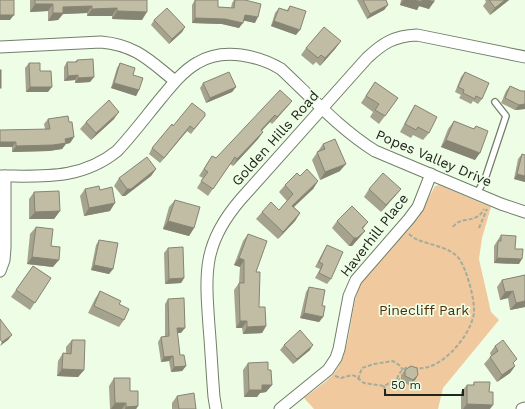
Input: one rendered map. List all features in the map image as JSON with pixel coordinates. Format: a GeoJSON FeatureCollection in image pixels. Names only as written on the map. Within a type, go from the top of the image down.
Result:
{"type":"FeatureCollection","features":[{"type":"Feature","properties":{"kind":"street","name":"Golden Hills Road"},"geometry":{"type":"LineString","coordinates":[[216,409],[206,278],[210,254],[215,240],[229,213],[322,107],[372,53],[385,42],[395,38],[417,35],[525,57]]}},
{"type":"Feature","properties":{"kind":"street"},"geometry":{"type":"LineString","coordinates":[[0,47],[101,42],[123,45],[142,54],[175,81]]}},
{"type":"Feature","properties":{"kind":"street","name":"Popes Valley Drive"},"geometry":{"type":"LineString","coordinates":[[2,176],[62,175],[89,168],[108,158],[126,141],[175,81],[196,63],[205,59],[227,54],[248,56],[272,64],[281,69],[361,142],[375,151],[525,212]]}},
{"type":"Feature","properties":{"kind":"street","name":"Haverhill Place"},"geometry":{"type":"LineString","coordinates":[[280,409],[321,377],[333,364],[339,349],[349,296],[356,280],[409,219],[418,206],[432,174]]}},
{"type":"Feature","properties":{"kind":"street"},"geometry":{"type":"LineString","coordinates":[[0,271],[4,260],[5,248],[2,176]]}},
{"type":"Feature","properties":{"kind":"lane"},"geometry":{"type":"LineString","coordinates":[[477,193],[485,179],[506,116],[495,102]]}},
{"type":"Feature","properties":{"kind":"path"},"geometry":{"type":"LineString","coordinates":[[453,227],[458,221],[476,218],[480,215],[485,206],[492,209]]}},
{"type":"Feature","properties":{"kind":"path"},"geometry":{"type":"LineString","coordinates":[[479,228],[488,207]]}},
{"type":"Feature","properties":{"kind":"path"},"geometry":{"type":"LineString","coordinates":[[397,379],[400,372],[407,367],[420,369],[426,368],[433,366],[442,360],[468,331],[474,313],[474,302],[457,256],[416,239],[408,233],[412,228]]}},
{"type":"Feature","properties":{"kind":"path"},"geometry":{"type":"LineString","coordinates":[[443,249],[445,244]]}},
{"type":"Feature","properties":{"kind":"path"},"geometry":{"type":"LineString","coordinates":[[358,379],[362,368],[374,364],[393,361],[400,365],[403,370]]}},
{"type":"Feature","properties":{"kind":"path"},"geometry":{"type":"LineString","coordinates":[[410,372],[412,367]]}},
{"type":"Feature","properties":{"kind":"path"},"geometry":{"type":"LineString","coordinates":[[330,379],[336,372]]}},
{"type":"Feature","properties":{"kind":"path"},"geometry":{"type":"LineString","coordinates":[[334,376],[341,378],[352,375],[364,383],[384,386],[401,378]]}},
{"type":"Feature","properties":{"kind":"path"},"geometry":{"type":"LineString","coordinates":[[384,386],[386,396]]}},
{"type":"Feature","properties":{"kind":"green space","name":"Pinecliff Park"},"geometry":{"type":"Polygon","coordinates":[[[439,185],[491,207],[482,238],[479,259],[491,312],[499,320],[443,388],[438,409],[314,409],[304,398],[328,379],[341,363],[345,353],[356,295],[360,284],[418,218],[435,186],[439,185]]]}},
{"type":"Feature","properties":{"kind":"building"},"geometry":{"type":"Polygon","coordinates":[[[0,0],[14,0],[14,15],[0,15],[0,0]]]}},
{"type":"Feature","properties":{"kind":"building"},"geometry":{"type":"Polygon","coordinates":[[[35,0],[147,0],[147,12],[117,11],[117,8],[92,9],[92,6],[63,7],[63,13],[53,13],[53,4],[35,4],[35,0]]]}},
{"type":"Feature","properties":{"kind":"building"},"geometry":{"type":"Polygon","coordinates":[[[195,0],[218,0],[218,7],[234,8],[235,0],[245,0],[261,4],[258,17],[245,15],[243,23],[225,19],[195,18],[195,0]]]}},
{"type":"Feature","properties":{"kind":"building"},"geometry":{"type":"Polygon","coordinates":[[[363,0],[386,0],[388,5],[370,14],[363,0]]]}},
{"type":"Feature","properties":{"kind":"building"},"geometry":{"type":"Polygon","coordinates":[[[489,0],[505,0],[495,8],[489,0]]]}},
{"type":"Feature","properties":{"kind":"building"},"geometry":{"type":"Polygon","coordinates":[[[290,6],[306,11],[300,30],[274,21],[279,8],[288,11],[290,6]]]}},
{"type":"Feature","properties":{"kind":"building"},"geometry":{"type":"Polygon","coordinates":[[[167,8],[185,27],[172,39],[154,20],[167,8]]]}},
{"type":"Feature","properties":{"kind":"building"},"geometry":{"type":"Polygon","coordinates":[[[324,27],[341,41],[325,58],[321,55],[318,58],[306,48],[324,27]]]}},
{"type":"Feature","properties":{"kind":"building"},"geometry":{"type":"Polygon","coordinates":[[[93,59],[94,77],[78,78],[78,75],[68,76],[67,62],[93,59]]]}},
{"type":"Feature","properties":{"kind":"building"},"geometry":{"type":"Polygon","coordinates":[[[29,63],[40,63],[40,71],[51,71],[52,87],[30,87],[29,63]]]}},
{"type":"Feature","properties":{"kind":"building"},"geometry":{"type":"Polygon","coordinates":[[[120,63],[135,68],[133,75],[143,78],[139,90],[114,83],[120,63]]]}},
{"type":"Feature","properties":{"kind":"building"},"geometry":{"type":"Polygon","coordinates":[[[1,70],[1,88],[0,88],[1,70]]]}},
{"type":"Feature","properties":{"kind":"building"},"geometry":{"type":"Polygon","coordinates":[[[229,72],[236,87],[210,98],[203,83],[229,72]]]}},
{"type":"Feature","properties":{"kind":"building"},"geometry":{"type":"Polygon","coordinates":[[[465,72],[489,83],[482,99],[476,96],[475,99],[463,93],[464,90],[458,87],[465,72]]]}},
{"type":"Feature","properties":{"kind":"building"},"geometry":{"type":"Polygon","coordinates":[[[375,82],[398,98],[385,116],[375,110],[379,104],[366,96],[375,82]]]}},
{"type":"Feature","properties":{"kind":"building"},"geometry":{"type":"Polygon","coordinates":[[[510,86],[521,91],[525,91],[525,104],[519,105],[505,98],[510,86]]]}},
{"type":"Feature","properties":{"kind":"building"},"geometry":{"type":"Polygon","coordinates":[[[280,90],[292,101],[277,117],[275,115],[261,130],[263,132],[237,159],[235,157],[213,189],[201,181],[208,172],[204,169],[212,156],[216,158],[280,90]]]}},
{"type":"Feature","properties":{"kind":"building"},"geometry":{"type":"Polygon","coordinates":[[[109,100],[119,112],[96,133],[86,122],[109,100]]]}},
{"type":"Feature","properties":{"kind":"building"},"geometry":{"type":"Polygon","coordinates":[[[192,103],[205,113],[205,116],[194,129],[190,126],[164,158],[152,148],[192,103]]]}},
{"type":"Feature","properties":{"kind":"building"},"geometry":{"type":"Polygon","coordinates":[[[415,105],[437,117],[429,133],[418,127],[416,130],[405,124],[415,105]]]}},
{"type":"Feature","properties":{"kind":"building"},"geometry":{"type":"Polygon","coordinates":[[[68,116],[69,122],[72,122],[74,137],[65,139],[66,143],[53,145],[16,146],[16,142],[0,142],[0,130],[50,129],[48,119],[68,116]]]}},
{"type":"Feature","properties":{"kind":"building"},"geometry":{"type":"Polygon","coordinates":[[[454,121],[474,129],[476,126],[488,131],[480,153],[446,140],[454,121]]]}},
{"type":"Feature","properties":{"kind":"building"},"geometry":{"type":"Polygon","coordinates":[[[335,139],[346,164],[325,172],[317,152],[325,149],[323,144],[335,139]]]}},
{"type":"Feature","properties":{"kind":"building"},"geometry":{"type":"Polygon","coordinates":[[[522,154],[525,155],[525,176],[517,174],[522,154]]]}},
{"type":"Feature","properties":{"kind":"building"},"geometry":{"type":"Polygon","coordinates":[[[147,157],[156,169],[131,189],[127,189],[119,178],[147,157]]]}},
{"type":"Feature","properties":{"kind":"building"},"geometry":{"type":"Polygon","coordinates":[[[307,169],[318,181],[292,206],[300,213],[283,232],[262,212],[271,202],[279,210],[293,194],[285,185],[297,173],[300,176],[307,169]]]}},
{"type":"Feature","properties":{"kind":"building"},"geometry":{"type":"Polygon","coordinates":[[[383,173],[401,189],[386,205],[369,189],[383,173]]]}},
{"type":"Feature","properties":{"kind":"building"},"geometry":{"type":"Polygon","coordinates":[[[99,186],[100,190],[112,187],[115,203],[89,208],[85,189],[99,186]]]}},
{"type":"Feature","properties":{"kind":"building"},"geometry":{"type":"Polygon","coordinates":[[[59,191],[60,211],[35,212],[34,192],[59,191]]]}},
{"type":"Feature","properties":{"kind":"building"},"geometry":{"type":"Polygon","coordinates":[[[175,200],[200,207],[194,228],[168,221],[175,200]]]}},
{"type":"Feature","properties":{"kind":"building"},"geometry":{"type":"Polygon","coordinates":[[[352,206],[368,222],[362,228],[365,231],[357,238],[354,238],[337,221],[352,206]]]}},
{"type":"Feature","properties":{"kind":"building"},"geometry":{"type":"Polygon","coordinates":[[[36,227],[53,229],[51,246],[60,247],[59,260],[32,257],[36,227]]]}},
{"type":"Feature","properties":{"kind":"building"},"geometry":{"type":"Polygon","coordinates":[[[248,234],[267,241],[256,272],[260,272],[259,307],[265,307],[266,326],[247,327],[247,321],[240,321],[239,283],[244,283],[244,260],[239,258],[248,234]]]}},
{"type":"Feature","properties":{"kind":"building"},"geometry":{"type":"Polygon","coordinates":[[[501,235],[516,236],[515,249],[523,249],[522,259],[497,258],[498,241],[501,241],[501,235]]]}},
{"type":"Feature","properties":{"kind":"building"},"geometry":{"type":"Polygon","coordinates":[[[99,240],[118,243],[113,269],[94,265],[99,240]]]}},
{"type":"Feature","properties":{"kind":"building"},"geometry":{"type":"Polygon","coordinates":[[[327,245],[343,252],[331,279],[319,273],[323,264],[319,262],[327,245]]]}},
{"type":"Feature","properties":{"kind":"building"},"geometry":{"type":"Polygon","coordinates":[[[183,247],[184,278],[169,279],[168,248],[183,247]]]}},
{"type":"Feature","properties":{"kind":"building"},"geometry":{"type":"Polygon","coordinates":[[[33,266],[51,278],[35,303],[16,290],[33,266]]]}},
{"type":"Feature","properties":{"kind":"building"},"geometry":{"type":"Polygon","coordinates":[[[525,275],[525,301],[516,303],[513,291],[505,292],[502,280],[525,275]]]}},
{"type":"Feature","properties":{"kind":"building"},"geometry":{"type":"Polygon","coordinates":[[[309,287],[325,290],[322,306],[325,306],[323,317],[304,313],[309,287]]]}},
{"type":"Feature","properties":{"kind":"building"},"geometry":{"type":"Polygon","coordinates":[[[100,291],[121,301],[119,304],[129,309],[124,320],[94,306],[100,291]]]}},
{"type":"Feature","properties":{"kind":"building"},"geometry":{"type":"Polygon","coordinates":[[[184,298],[185,328],[177,328],[180,355],[184,355],[186,366],[174,367],[173,356],[164,357],[161,337],[169,336],[168,299],[184,298]]]}},
{"type":"Feature","properties":{"kind":"building"},"geometry":{"type":"Polygon","coordinates":[[[0,319],[12,335],[2,342],[0,339],[0,319]]]}},
{"type":"Feature","properties":{"kind":"building"},"geometry":{"type":"Polygon","coordinates":[[[300,330],[313,345],[297,359],[284,345],[300,330]]]}},
{"type":"Feature","properties":{"kind":"building"},"geometry":{"type":"Polygon","coordinates":[[[72,340],[85,340],[84,370],[62,369],[63,353],[71,354],[72,340]]]}},
{"type":"Feature","properties":{"kind":"building"},"geometry":{"type":"Polygon","coordinates":[[[503,340],[517,359],[513,363],[515,366],[502,375],[490,357],[498,351],[495,346],[503,340]]]}},
{"type":"Feature","properties":{"kind":"building"},"geometry":{"type":"Polygon","coordinates":[[[268,362],[268,370],[271,370],[272,385],[262,385],[262,390],[249,390],[248,363],[268,362]]]}},
{"type":"Feature","properties":{"kind":"building"},"geometry":{"type":"Polygon","coordinates":[[[411,366],[417,368],[418,375],[413,380],[405,376],[405,370],[411,366]]]}},
{"type":"Feature","properties":{"kind":"building"},"geometry":{"type":"Polygon","coordinates":[[[114,378],[130,378],[130,391],[138,391],[138,406],[126,407],[126,403],[115,403],[114,378]]]}},
{"type":"Feature","properties":{"kind":"building"},"geometry":{"type":"Polygon","coordinates":[[[474,382],[490,382],[489,392],[493,392],[493,405],[467,404],[467,385],[474,385],[474,382]]]}},
{"type":"Feature","properties":{"kind":"building"},"geometry":{"type":"Polygon","coordinates":[[[194,393],[196,409],[179,409],[177,396],[194,393]]]}}]}
